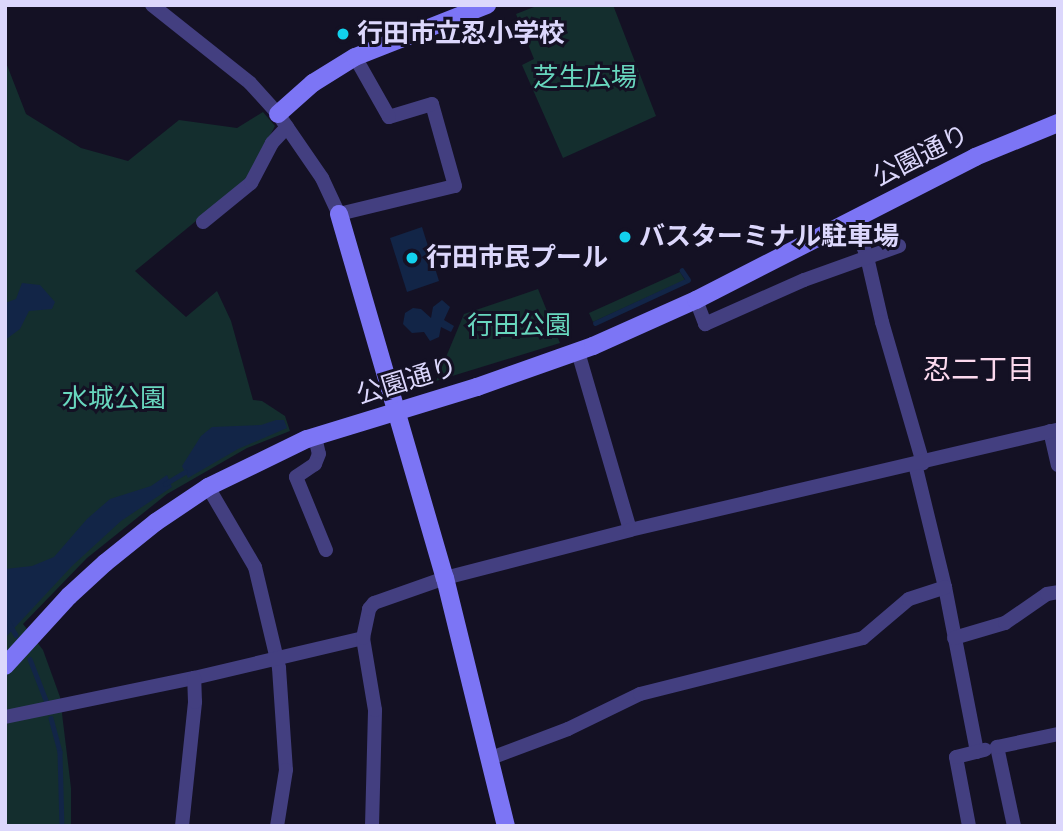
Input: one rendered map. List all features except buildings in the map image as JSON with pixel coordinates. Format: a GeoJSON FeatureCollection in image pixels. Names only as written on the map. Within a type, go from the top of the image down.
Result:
{"type":"FeatureCollection","features":[{"type":"Feature","properties":{"kind":"street"},"geometry":{"type":"LineString","coordinates":[[152,5],[250,83],[283,120],[322,178],[339,214],[446,578],[506,826]]}},
{"type":"Feature","properties":{"kind":"street"},"geometry":{"type":"LineString","coordinates":[[203,222],[251,183],[283,120],[313,83],[355,57],[487,5]]}},
{"type":"Feature","properties":{"kind":"street"},"geometry":{"type":"LineString","coordinates":[[339,214],[455,186],[432,104],[389,117],[355,57]]}},
{"type":"Feature","properties":{"kind":"street","name":"公園通り"},"geometry":{"type":"LineString","coordinates":[[5,666],[69,596],[105,563],[156,522],[208,487],[315,436],[578,352],[696,300],[975,157],[1058,123]]}},
{"type":"Feature","properties":{"kind":"street"},"geometry":{"type":"LineString","coordinates":[[853,220],[867,257],[919,464],[977,752]]}},
{"type":"Feature","properties":{"kind":"street"},"geometry":{"type":"LineString","coordinates":[[696,300],[705,324],[804,280],[899,246]]}},
{"type":"Feature","properties":{"kind":"street"},"geometry":{"type":"LineString","coordinates":[[578,352],[631,530]]}},
{"type":"Feature","properties":{"kind":"street"},"geometry":{"type":"LineString","coordinates":[[372,826],[375,710],[363,638],[369,609],[373,603],[446,578],[631,530],[1054,430],[1058,465]]}},
{"type":"Feature","properties":{"kind":"street"},"geometry":{"type":"LineString","coordinates":[[315,436],[319,454],[315,464],[296,477],[326,550]]}},
{"type":"Feature","properties":{"kind":"street"},"geometry":{"type":"LineString","coordinates":[[208,487],[255,567],[276,658],[286,770],[277,826]]}},
{"type":"Feature","properties":{"kind":"street"},"geometry":{"type":"LineString","coordinates":[[491,758],[568,729],[640,694],[863,638],[909,599],[945,587]]}},
{"type":"Feature","properties":{"kind":"street"},"geometry":{"type":"LineString","coordinates":[[954,639],[1005,623],[1047,594],[1058,592]]}},
{"type":"Feature","properties":{"kind":"street"},"geometry":{"type":"LineString","coordinates":[[5,717],[194,678],[363,638]]}},
{"type":"Feature","properties":{"kind":"street"},"geometry":{"type":"LineString","coordinates":[[182,826],[195,702],[194,678]]}},
{"type":"Feature","properties":{"kind":"street"},"geometry":{"type":"LineString","coordinates":[[969,826],[956,757],[1058,734]]}},
{"type":"Feature","properties":{"kind":"street"},"geometry":{"type":"LineString","coordinates":[[997,747],[1014,826]]}},
{"type":"Feature","properties":{"kind":"green space","name":"芝生広場"},"geometry":{"type":"Polygon","coordinates":[[[539,5],[613,5],[656,116],[563,158],[522,65],[534,59],[516,14],[539,5]]]}},
{"type":"Feature","properties":{"kind":"green space","name":"水城公園"},"geometry":{"type":"Polygon","coordinates":[[[5,60],[26,114],[81,148],[128,161],[179,120],[237,128],[263,112],[275,126],[246,180],[135,271],[186,317],[217,291],[231,321],[253,400],[262,401],[285,416],[290,431],[247,448],[167,494],[87,558],[23,624],[43,650],[60,697],[71,788],[71,826],[5,826],[5,60]]]}},
{"type":"Feature","properties":{"kind":"green space"},"geometry":{"type":"Polygon","coordinates":[[[680,272],[685,280],[593,322],[589,313],[680,272]]]}},
{"type":"Feature","properties":{"kind":"green space","name":"行田公園"},"geometry":{"type":"Polygon","coordinates":[[[538,289],[560,343],[436,381],[464,314],[538,289]]]}},
{"type":"Feature","properties":{"kind":"water"},"geometry":{"type":"Polygon","coordinates":[[[422,227],[439,281],[407,292],[390,238],[422,227]]]}},
{"type":"Feature","properties":{"kind":"water"},"geometry":{"type":"Polygon","coordinates":[[[22,283],[40,285],[55,302],[52,309],[29,311],[20,329],[5,340],[5,303],[16,299],[22,283]]]}},
{"type":"Feature","properties":{"kind":"water"},"geometry":{"type":"Polygon","coordinates":[[[442,300],[450,307],[444,320],[454,326],[451,332],[441,327],[439,337],[430,341],[424,332],[412,333],[403,324],[405,313],[413,308],[421,309],[431,318],[433,307],[442,300]]]}},
{"type":"Feature","properties":{"kind":"water"},"geometry":{"type":"Polygon","coordinates":[[[284,420],[287,428],[238,449],[188,478],[182,466],[201,436],[212,427],[261,425],[284,420]]]}},
{"type":"Feature","properties":{"kind":"water"},"geometry":{"type":"Polygon","coordinates":[[[167,475],[172,487],[121,521],[72,566],[5,638],[5,569],[32,566],[54,557],[87,519],[110,499],[151,486],[167,475]]]}},
{"type":"Feature","properties":{"kind":"waterway"},"geometry":{"type":"LineString","coordinates":[[595,323],[688,280],[682,271]]}},
{"type":"Feature","properties":{"kind":"waterway"},"geometry":{"type":"LineString","coordinates":[[165,484],[185,472]]}},
{"type":"Feature","properties":{"kind":"waterway"},"geometry":{"type":"LineString","coordinates":[[5,616],[16,635]]}},
{"type":"Feature","properties":{"kind":"waterway"},"geometry":{"type":"LineString","coordinates":[[30,659],[46,700]]}},
{"type":"Feature","properties":{"kind":"waterway"},"geometry":{"type":"LineString","coordinates":[[51,718],[60,752],[62,826]]}},
{"type":"Feature","properties":{"kind":"place","name":"行田市立忍小学校"},"geometry":{"type":"Point","coordinates":[343,34]}},
{"type":"Feature","properties":{"kind":"place","name":"バスターミナル駐車場"},"geometry":{"type":"Point","coordinates":[625,237]}},
{"type":"Feature","properties":{"kind":"place","name":"行田市民プール"},"geometry":{"type":"Point","coordinates":[412,258]}},
{"type":"Feature","properties":{"kind":"district","name":"忍二丁目"},"geometry":{"type":"Point","coordinates":[979,369]}}]}
